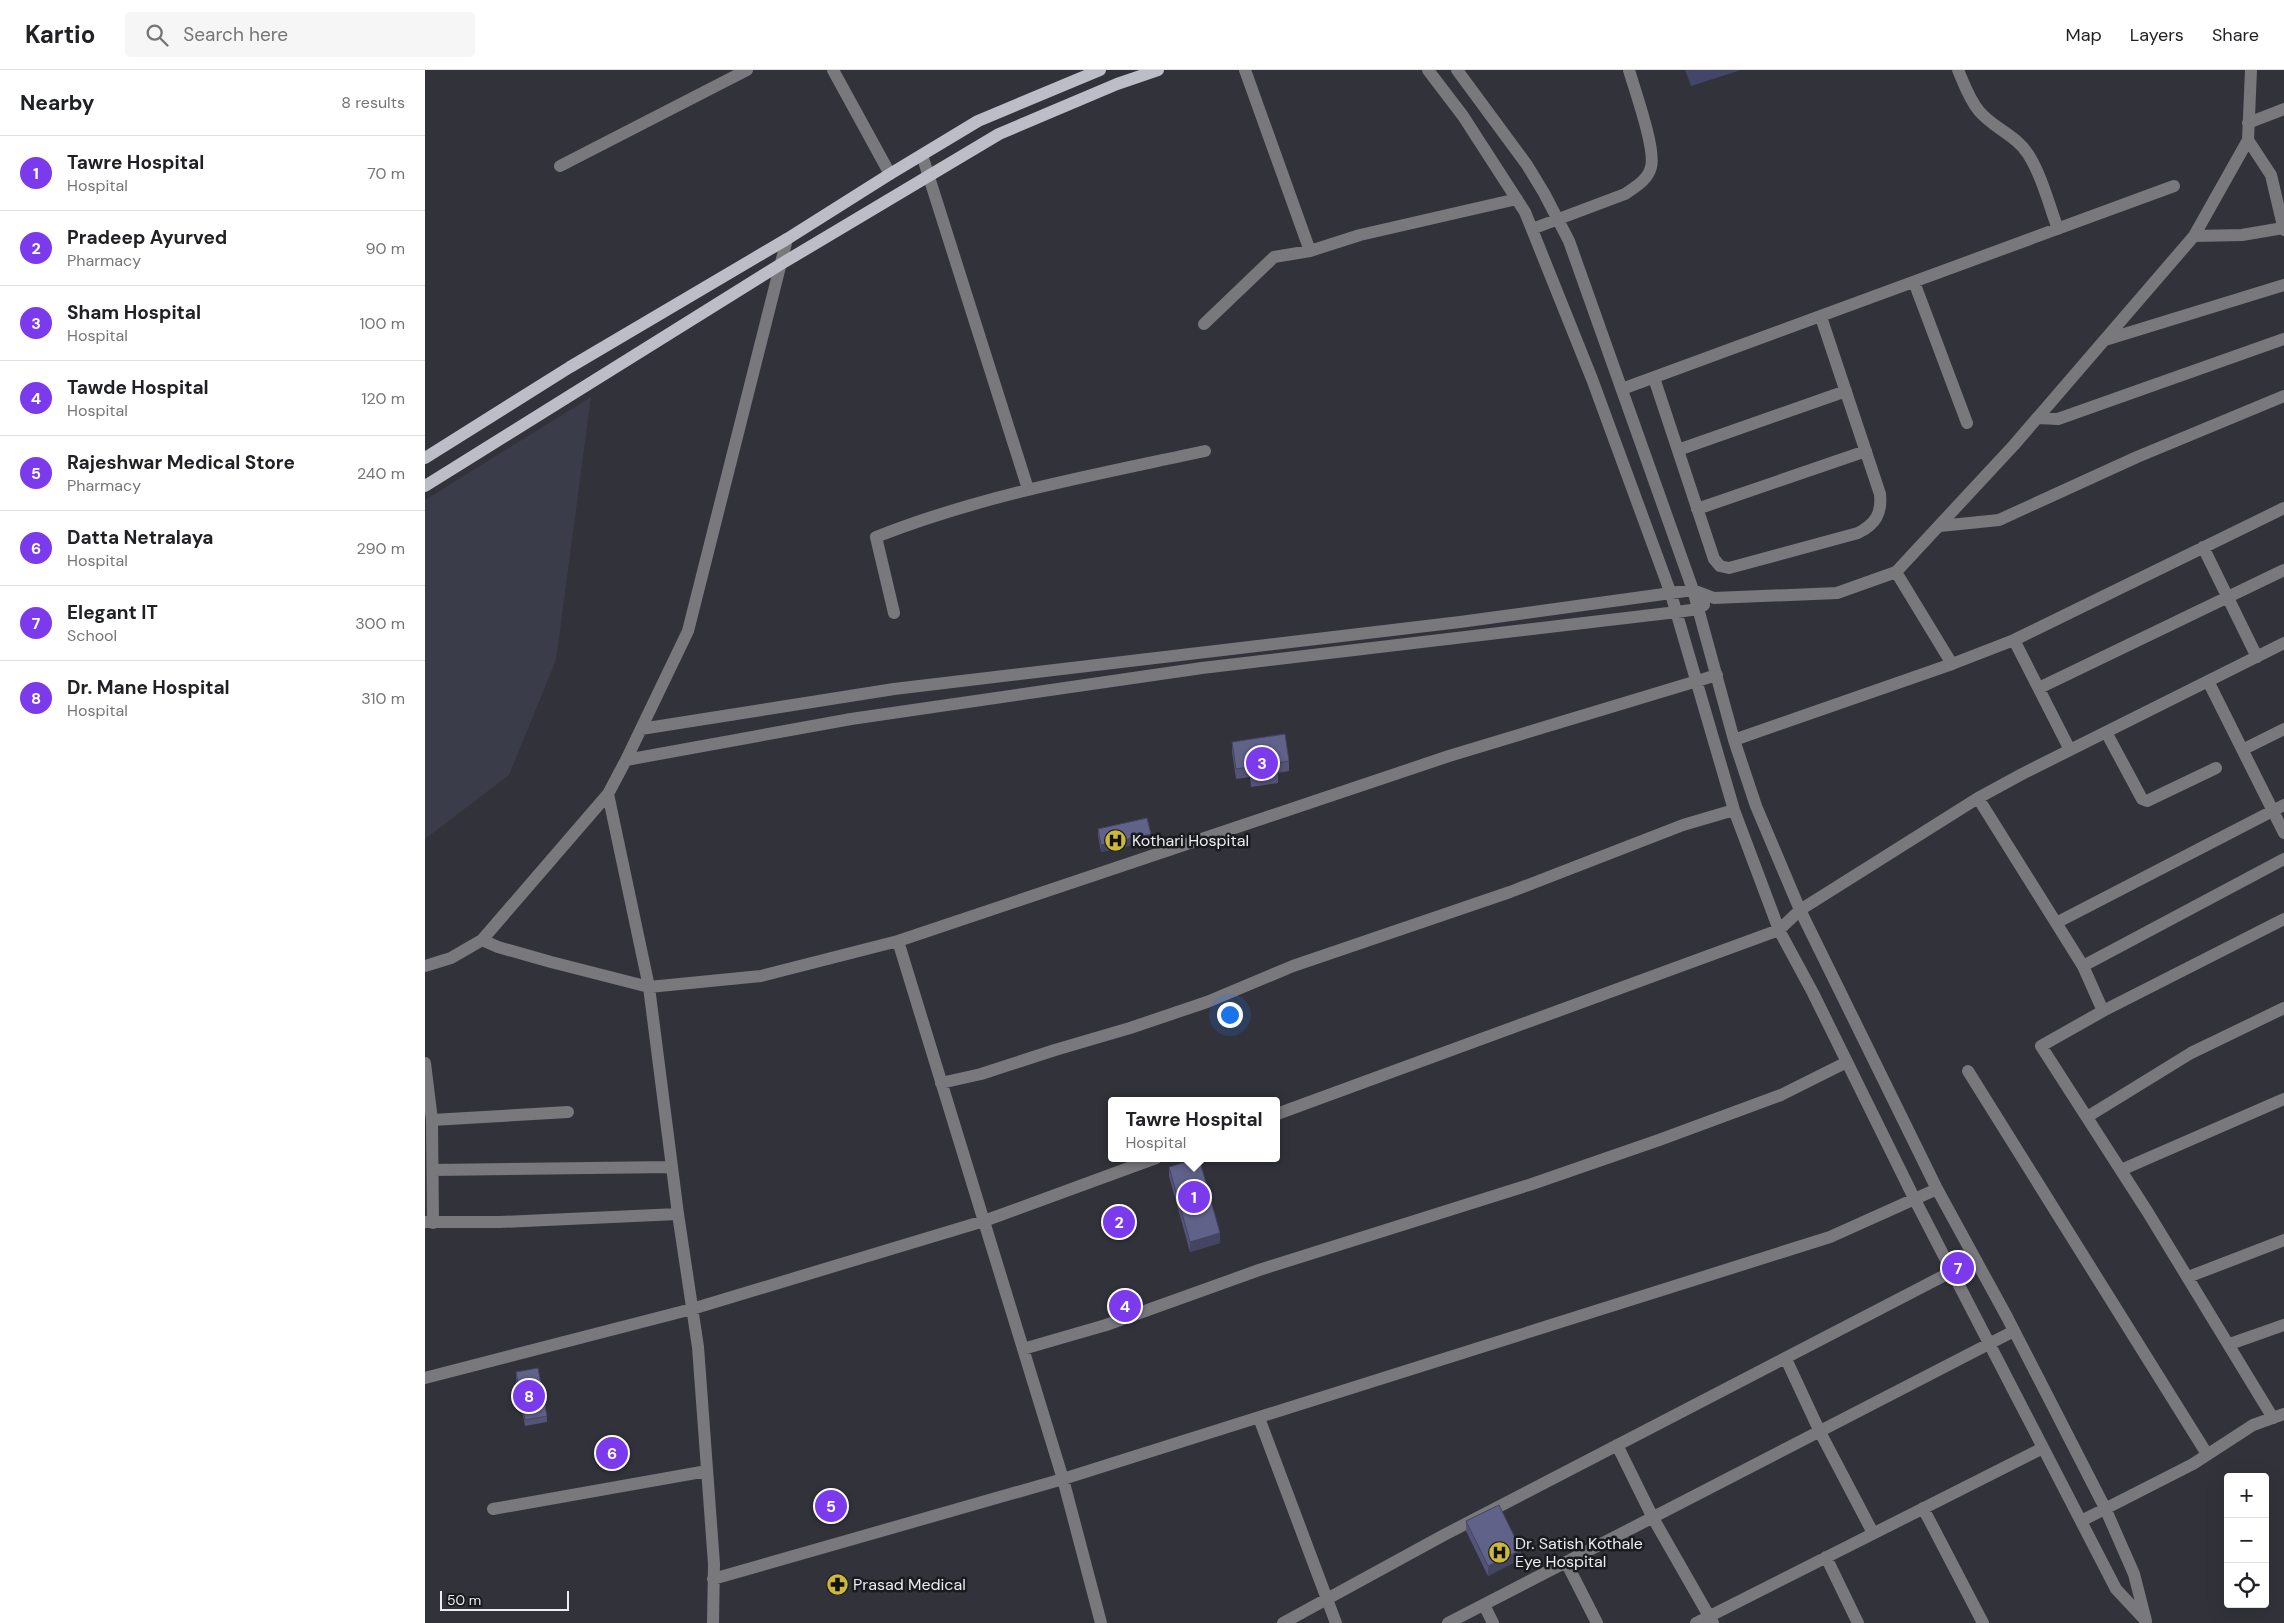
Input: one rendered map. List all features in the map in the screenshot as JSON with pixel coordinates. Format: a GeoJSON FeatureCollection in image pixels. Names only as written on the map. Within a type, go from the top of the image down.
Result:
{"type":"FeatureCollection","features":[{"type":"Feature","properties":{"kind":"main road"},"geometry":{"type":"LineString","coordinates":[[425,458],[570,367],[787,240],[890,174],[978,122],[1100,70]]}},
{"type":"Feature","properties":{"kind":"main road"},"geometry":{"type":"LineString","coordinates":[[425,486],[781,264],[999,134],[1117,84],[1158,70]]}},
{"type":"Feature","properties":{"kind":"street"},"geometry":{"type":"LineString","coordinates":[[560,166],[747,70]]}},
{"type":"Feature","properties":{"kind":"street"},"geometry":{"type":"LineString","coordinates":[[833,70],[890,174]]}},
{"type":"Feature","properties":{"kind":"street"},"geometry":{"type":"LineString","coordinates":[[1245,70],[1310,250]]}},
{"type":"Feature","properties":{"kind":"street"},"geometry":{"type":"LineString","coordinates":[[1428,70],[1463,116],[1517,199],[1532,229],[1592,379],[1671,594],[1734,810],[1779,930],[1915,1200],[2116,1589],[2146,1622]]}},
{"type":"Feature","properties":{"kind":"street"},"geometry":{"type":"LineString","coordinates":[[1457,70],[1527,165],[1569,241],[1693,590],[1734,740],[1756,806],[1800,910],[1937,1189],[2014,1331],[2105,1508],[2134,1574],[2146,1622]]}},
{"type":"Feature","properties":{"kind":"street"},"geometry":{"type":"LineString","coordinates":[[1532,229],[1625,194],[1638,186],[1648,175],[1651,166],[1651,152],[1629,70]]}},
{"type":"Feature","properties":{"kind":"street"},"geometry":{"type":"LineString","coordinates":[[1958,70],[1979,112],[2019,143],[2028,153],[2035,166],[2058,229]]}},
{"type":"Feature","properties":{"kind":"street"},"geometry":{"type":"LineString","coordinates":[[641,729],[893,688],[1460,622],[1693,590],[1714,598],[1837,592],[1897,572],[2037,418],[2194,236],[2247,140],[2251,70]]}},
{"type":"Feature","properties":{"kind":"street"},"geometry":{"type":"LineString","coordinates":[[2248,124],[2284,109]]}},
{"type":"Feature","properties":{"kind":"street"},"geometry":{"type":"LineString","coordinates":[[2194,236],[2242,235],[2284,229],[2271,176],[2247,140]]}},
{"type":"Feature","properties":{"kind":"street"},"geometry":{"type":"LineString","coordinates":[[922,155],[1028,489]]}},
{"type":"Feature","properties":{"kind":"street"},"geometry":{"type":"LineString","coordinates":[[1622,389],[2174,186]]}},
{"type":"Feature","properties":{"kind":"street"},"geometry":{"type":"LineString","coordinates":[[1204,324],[1274,257],[1310,250],[1360,235],[1517,199]]}},
{"type":"Feature","properties":{"kind":"street"},"geometry":{"type":"LineString","coordinates":[[425,966],[451,958],[482,940],[608,794],[626,760],[687,631],[787,240]]}},
{"type":"Feature","properties":{"kind":"street"},"geometry":{"type":"LineString","coordinates":[[1914,282],[1967,422]]}},
{"type":"Feature","properties":{"kind":"street"},"geometry":{"type":"LineString","coordinates":[[2104,340],[2284,285]]}},
{"type":"Feature","properties":{"kind":"street"},"geometry":{"type":"LineString","coordinates":[[1654,378],[1714,559],[1720,566],[1729,568],[1858,533],[1867,528],[1879,516],[1880,494],[1821,317]]}},
{"type":"Feature","properties":{"kind":"street"},"geometry":{"type":"LineString","coordinates":[[2037,418],[2058,419],[2284,339]]}},
{"type":"Feature","properties":{"kind":"street"},"geometry":{"type":"LineString","coordinates":[[1678,450],[1846,391]]}},
{"type":"Feature","properties":{"kind":"street"},"geometry":{"type":"LineString","coordinates":[[1940,526],[1999,520],[2137,457],[2284,396]]}},
{"type":"Feature","properties":{"kind":"street"},"geometry":{"type":"LineString","coordinates":[[895,612],[876,538],[923,519],[1028,489],[1205,451]]}},
{"type":"Feature","properties":{"kind":"street"},"geometry":{"type":"LineString","coordinates":[[1697,508],[1866,451]]}},
{"type":"Feature","properties":{"kind":"street"},"geometry":{"type":"LineString","coordinates":[[1734,740],[1952,664],[2014,640],[2284,508]]}},
{"type":"Feature","properties":{"kind":"street"},"geometry":{"type":"LineString","coordinates":[[2203,547],[2257,657]]}},
{"type":"Feature","properties":{"kind":"street"},"geometry":{"type":"LineString","coordinates":[[2039,688],[2284,570]]}},
{"type":"Feature","properties":{"kind":"street"},"geometry":{"type":"LineString","coordinates":[[1897,572],[1952,664]]}},
{"type":"Feature","properties":{"kind":"street"},"geometry":{"type":"LineString","coordinates":[[626,760],[851,719],[1182,671],[1698,609],[1714,598]]}},
{"type":"Feature","properties":{"kind":"street"},"geometry":{"type":"LineString","coordinates":[[2014,640],[2070,750]]}},
{"type":"Feature","properties":{"kind":"street"},"geometry":{"type":"LineString","coordinates":[[1280,1113],[1779,930],[1800,910],[1978,798],[2284,643]]}},
{"type":"Feature","properties":{"kind":"street"},"geometry":{"type":"LineString","coordinates":[[1181,654],[1182,671]]}},
{"type":"Feature","properties":{"kind":"street"},"geometry":{"type":"LineString","coordinates":[[482,940],[498,947],[551,962],[649,986],[761,976],[898,940],[1449,756],[1717,675]]}},
{"type":"Feature","properties":{"kind":"street"},"geometry":{"type":"LineString","coordinates":[[2208,681],[2244,749],[2279,808],[2284,833]]}},
{"type":"Feature","properties":{"kind":"street"},"geometry":{"type":"LineString","coordinates":[[2244,749],[2284,729]]}},
{"type":"Feature","properties":{"kind":"street"},"geometry":{"type":"LineString","coordinates":[[2106,732],[2142,799],[2147,801],[2217,768]]}},
{"type":"Feature","properties":{"kind":"street"},"geometry":{"type":"LineString","coordinates":[[608,794],[649,986],[678,1214],[698,1347],[713,1579],[713,1623]]}},
{"type":"Feature","properties":{"kind":"street"},"geometry":{"type":"LineString","coordinates":[[1978,798],[2083,966],[2103,1010]]}},
{"type":"Feature","properties":{"kind":"street"},"geometry":{"type":"LineString","coordinates":[[2056,923],[2279,808]]}},
{"type":"Feature","properties":{"kind":"street"},"geometry":{"type":"LineString","coordinates":[[941,1083],[981,1074],[1207,1002],[1293,966],[1510,892],[1683,825],[1734,810]]}},
{"type":"Feature","properties":{"kind":"street"},"geometry":{"type":"LineString","coordinates":[[2083,966],[2284,859]]}},
{"type":"Feature","properties":{"kind":"street"},"geometry":{"type":"LineString","coordinates":[[2081,1522],[2207,1454],[2253,1425],[2279,1416],[2230,1344],[2041,1046],[2103,1010],[2284,919]]}},
{"type":"Feature","properties":{"kind":"street"},"geometry":{"type":"LineString","coordinates":[[898,940],[1063,1479],[1101,1623]]}},
{"type":"Feature","properties":{"kind":"street"},"geometry":{"type":"LineString","coordinates":[[2087,1117],[2191,1053],[2284,1008]]}},
{"type":"Feature","properties":{"kind":"street"},"geometry":{"type":"LineString","coordinates":[[1023,1349],[1107,1325],[1259,1270],[1532,1184],[1659,1140],[1781,1095],[1847,1062]]}},
{"type":"Feature","properties":{"kind":"street"},"geometry":{"type":"LineString","coordinates":[[426,1067],[432,1120],[433,1170],[429,1222],[499,1222],[678,1214]]}},
{"type":"Feature","properties":{"kind":"street"},"geometry":{"type":"LineString","coordinates":[[1968,1071],[2207,1454]]}},
{"type":"Feature","properties":{"kind":"street"},"geometry":{"type":"LineString","coordinates":[[2121,1170],[2284,1099]]}},
{"type":"Feature","properties":{"kind":"street"},"geometry":{"type":"LineString","coordinates":[[432,1120],[569,1112]]}},
{"type":"Feature","properties":{"kind":"street"},"geometry":{"type":"LineString","coordinates":[[425,1378],[692,1308],[984,1221],[1145,1162]]}},
{"type":"Feature","properties":{"kind":"street"},"geometry":{"type":"LineString","coordinates":[[433,1170],[672,1167]]}},
{"type":"Feature","properties":{"kind":"street"},"geometry":{"type":"LineString","coordinates":[[713,1579],[1063,1479],[1830,1237],[1937,1189]]}},
{"type":"Feature","properties":{"kind":"street"},"geometry":{"type":"LineString","coordinates":[[2188,1277],[2284,1240]]}},
{"type":"Feature","properties":{"kind":"street"},"geometry":{"type":"LineString","coordinates":[[1283,1623],[1617,1445],[1953,1271]]}},
{"type":"Feature","properties":{"kind":"street"},"geometry":{"type":"LineString","coordinates":[[2230,1344],[2284,1324]]}},
{"type":"Feature","properties":{"kind":"street"},"geometry":{"type":"LineString","coordinates":[[1448,1623],[2014,1331]]}},
{"type":"Feature","properties":{"kind":"street"},"geometry":{"type":"LineString","coordinates":[[1786,1358],[1820,1432],[1873,1534]]}},
{"type":"Feature","properties":{"kind":"street"},"geometry":{"type":"LineString","coordinates":[[1259,1418],[1325,1599],[1336,1623]]}},
{"type":"Feature","properties":{"kind":"street"},"geometry":{"type":"LineString","coordinates":[[1617,1445],[1653,1518],[1711,1620]]}},
{"type":"Feature","properties":{"kind":"street"},"geometry":{"type":"LineString","coordinates":[[1697,1623],[1711,1620],[1826,1557],[2043,1448]]}},
{"type":"Feature","properties":{"kind":"street"},"geometry":{"type":"LineString","coordinates":[[493,1509],[707,1471]]}},
{"type":"Feature","properties":{"kind":"street"},"geometry":{"type":"LineString","coordinates":[[1923,1508],[1983,1623]]}},
{"type":"Feature","properties":{"kind":"street"},"geometry":{"type":"LineString","coordinates":[[1826,1557],[1858,1623]]}},
{"type":"Feature","properties":{"kind":"street"},"geometry":{"type":"LineString","coordinates":[[1566,1562],[1597,1623]]}},
{"type":"Feature","properties":{"kind":"street"},"geometry":{"type":"LineString","coordinates":[[1483,1604],[1493,1623]]}},
{"type":"Feature","properties":{"kind":"shaded area"},"geometry":{"type":"Polygon","coordinates":[[[1685,70],[1741,70],[1691,86],[1685,70]]]}},
{"type":"Feature","properties":{"kind":"shaded area"},"geometry":{"type":"Polygon","coordinates":[[[591,397],[556,660],[509,775],[425,839],[425,500],[591,397]]]}},
{"type":"Feature","properties":{"kind":"building"},"geometry":{"type":"Polygon","coordinates":[[[1285,734],[1289,761],[1277,763],[1278,773],[1251,777],[1250,767],[1236,769],[1232,742],[1285,734]]]}},
{"type":"Feature","properties":{"kind":"building"},"geometry":{"type":"Polygon","coordinates":[[[1147,818],[1151,834],[1101,845],[1098,829],[1147,818]]]}},
{"type":"Feature","properties":{"kind":"building"},"geometry":{"type":"Polygon","coordinates":[[[1186,1162],[1200,1162],[1220,1233],[1190,1242],[1169,1167],[1186,1162]]]}},
{"type":"Feature","properties":{"kind":"building"},"geometry":{"type":"Polygon","coordinates":[[[538,1368],[547,1416],[525,1420],[516,1372],[538,1368]]]}},
{"type":"Feature","properties":{"kind":"building"},"geometry":{"type":"Polygon","coordinates":[[[1499,1505],[1521,1550],[1488,1566],[1466,1521],[1499,1505]]]}},
{"type":"Feature","properties":{"kind":"place","name":"Sham Hospital"},"geometry":{"type":"Point","coordinates":[1262,763]}},
{"type":"Feature","properties":{"kind":"place","name":"Kothari Hospital"},"geometry":{"type":"Point","coordinates":[1116,840]}},
{"type":"Feature","properties":{"kind":"place","name":"Tawre Hospital"},"geometry":{"type":"Point","coordinates":[1194,1197]}},
{"type":"Feature","properties":{"kind":"place","name":"Pradeep Ayurved"},"geometry":{"type":"Point","coordinates":[1119,1222]}},
{"type":"Feature","properties":{"kind":"place","name":"Elegant IT"},"geometry":{"type":"Point","coordinates":[1958,1268]}},
{"type":"Feature","properties":{"kind":"place","name":"Tawde Hospital"},"geometry":{"type":"Point","coordinates":[1125,1306]}},
{"type":"Feature","properties":{"kind":"place","name":"Dr. Mane Hospital"},"geometry":{"type":"Point","coordinates":[529,1396]}},
{"type":"Feature","properties":{"kind":"place","name":"Datta Netralaya"},"geometry":{"type":"Point","coordinates":[612,1453]}},
{"type":"Feature","properties":{"kind":"place","name":"Rajeshwar Medical Store"},"geometry":{"type":"Point","coordinates":[831,1506]}},
{"type":"Feature","properties":{"kind":"place","name":"Dr. Satish Kothale Eye Hospital"},"geometry":{"type":"Point","coordinates":[1499,1552]}},
{"type":"Feature","properties":{"kind":"place","name":"Prasad Medical"},"geometry":{"type":"Point","coordinates":[837,1584]}}]}
